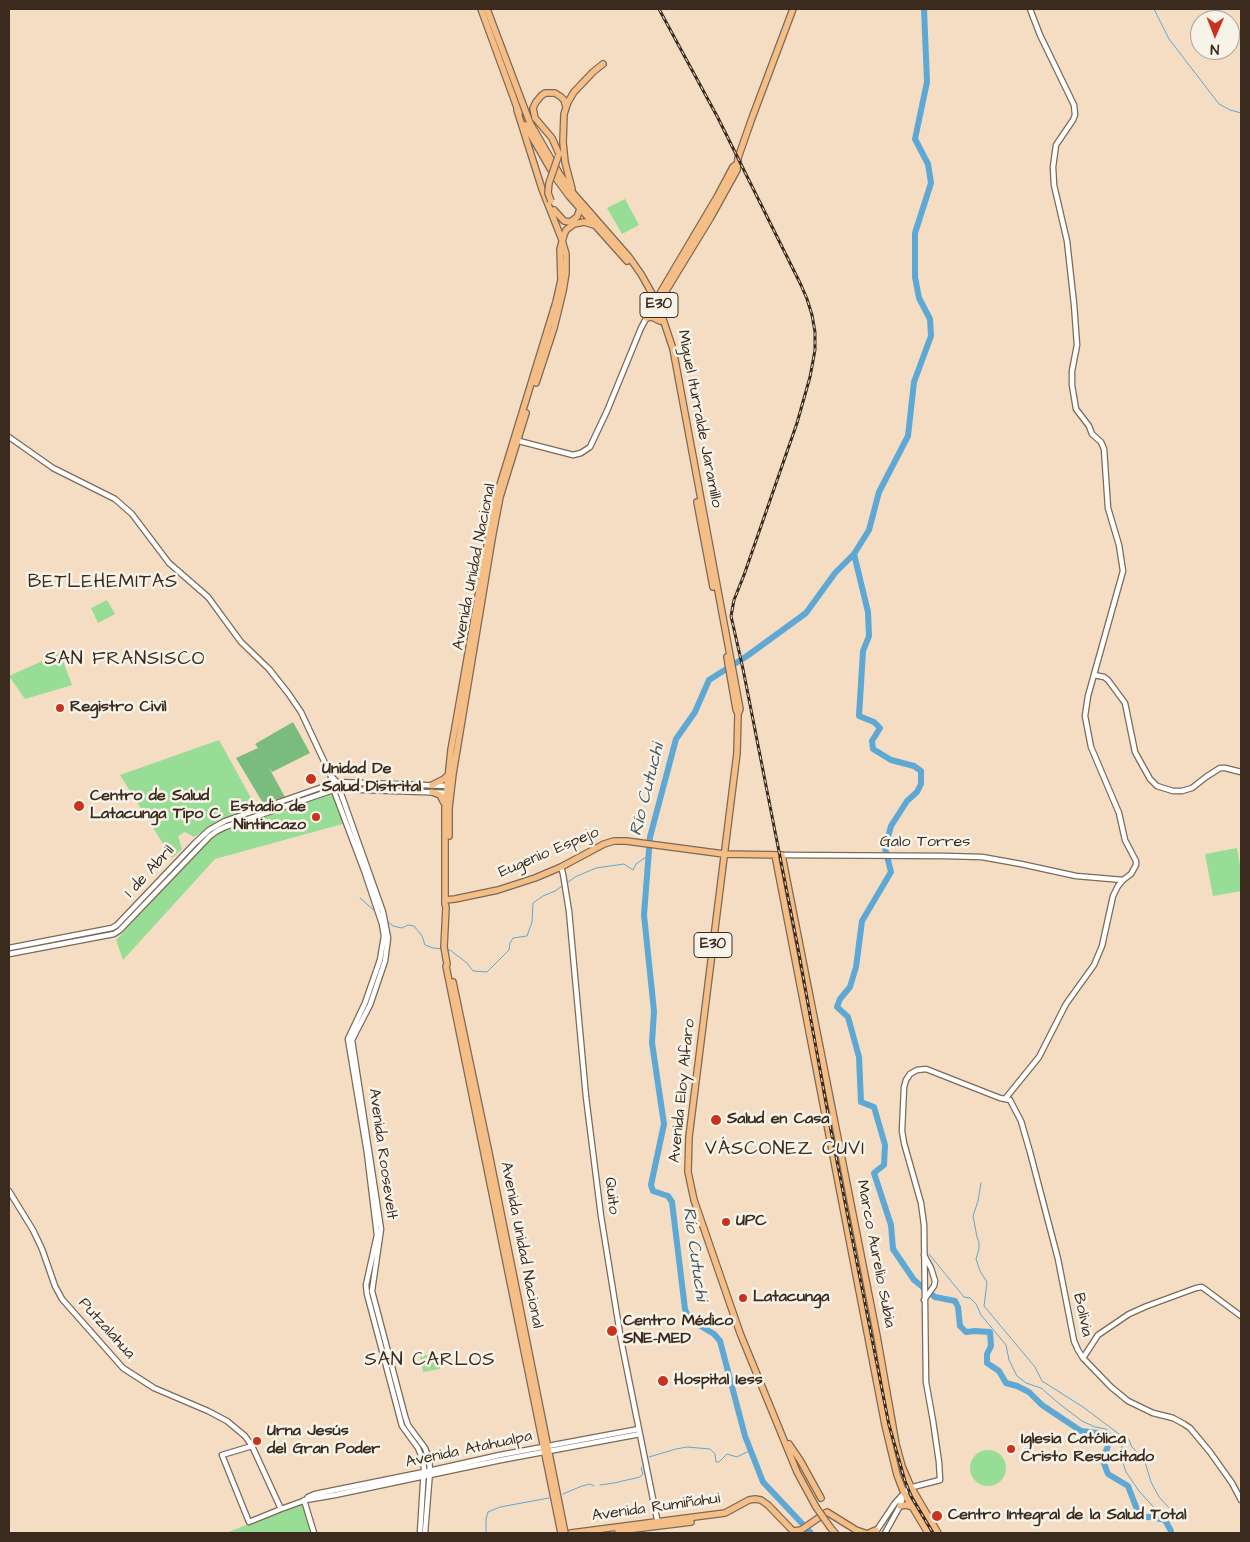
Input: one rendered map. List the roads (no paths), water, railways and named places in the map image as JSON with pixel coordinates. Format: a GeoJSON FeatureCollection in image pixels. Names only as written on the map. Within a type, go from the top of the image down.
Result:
{"type":"FeatureCollection","features":[{"type":"Feature","properties":{"kind":"main road","name":"Miguel Iturralde Jaramillo"},"geometry":{"type":"LineString","coordinates":[[477,9],[491,28]]}},
{"type":"Feature","properties":{"kind":"main road","name":"Miguel Iturralde Jaramillo"},"geometry":{"type":"LineString","coordinates":[[481,9],[491,28],[530,123],[559,174],[573,193],[629,257],[641,274],[656,303],[674,349],[722,625]]}},
{"type":"Feature","properties":{"kind":"main road","name":"Miguel Iturralde Jaramillo"},"geometry":{"type":"LineString","coordinates":[[489,9],[491,28],[517,110],[539,151],[580,209],[626,259],[656,303],[670,350],[679,392],[683,425],[722,625]]}},
{"type":"Feature","properties":{"kind":"main road"},"geometry":{"type":"LineString","coordinates":[[656,303],[737,170],[752,118],[794,9]]}},
{"type":"Feature","properties":{"kind":"main road"},"geometry":{"type":"LineString","coordinates":[[554,218],[554,210],[548,193],[549,183],[558,156],[560,124],[574,92],[603,64]]}},
{"type":"Feature","properties":{"kind":"main road"},"geometry":{"type":"LineString","coordinates":[[558,156],[552,138],[535,118],[533,108],[545,93],[555,93],[561,97],[565,104],[563,142],[565,162],[573,193]]}},
{"type":"Feature","properties":{"kind":"main road","name":"Avenida Unidad Nacional"},"geometry":{"type":"LineString","coordinates":[[447,900],[445,806],[493,532],[500,497],[561,280],[560,249],[562,240],[542,189],[517,110]]}},
{"type":"Feature","properties":{"kind":"main road"},"geometry":{"type":"LineString","coordinates":[[554,210],[564,221],[570,222],[577,217],[580,209]]}},
{"type":"Feature","properties":{"kind":"main road"},"geometry":{"type":"LineString","coordinates":[[562,240],[566,230],[574,224],[584,222],[594,225]]}},
{"type":"Feature","properties":{"kind":"main road"},"geometry":{"type":"LineString","coordinates":[[648,315],[660,321]]}},
{"type":"Feature","properties":{"kind":"main road","name":"Avenida Unidad Nacional"},"geometry":{"type":"LineString","coordinates":[[516,440],[502,477],[491,523],[447,776],[449,826],[445,952],[452,1000],[565,1533]]}},
{"type":"Feature","properties":{"kind":"main road","name":"Avenida Eloy Alfaro"},"geometry":{"type":"LineString","coordinates":[[722,625],[740,709],[738,714],[737,753],[689,1136],[688,1172],[694,1200],[740,1334],[797,1472],[816,1507],[835,1533]]}},
{"type":"Feature","properties":{"kind":"main road"},"geometry":{"type":"LineString","coordinates":[[432,784],[447,776]]}},
{"type":"Feature","properties":{"kind":"main road"},"geometry":{"type":"LineString","coordinates":[[432,792],[440,795],[445,806]]}},
{"type":"Feature","properties":{"kind":"main road","name":"Eugenio Espejo"},"geometry":{"type":"LineString","coordinates":[[447,900],[498,890],[535,878],[561,867],[604,844],[614,841],[724,854]]}},
{"type":"Feature","properties":{"kind":"main road","name":"Galo Torres"},"geometry":{"type":"LineString","coordinates":[[724,854],[782,855]]}},
{"type":"Feature","properties":{"kind":"main road","name":"Marco Aurelio Subia"},"geometry":{"type":"LineString","coordinates":[[775,855],[896,1482],[928,1533]]}},
{"type":"Feature","properties":{"kind":"main road","name":"Marco Aurelio Subia"},"geometry":{"type":"LineString","coordinates":[[782,855],[877,1336],[896,1444],[902,1466],[911,1487],[938,1533]]}},
{"type":"Feature","properties":{"kind":"main road"},"geometry":{"type":"LineString","coordinates":[[783,1437],[800,1460],[821,1498]]}},
{"type":"Feature","properties":{"kind":"main road","name":"Avenida Unidad Nacional"},"geometry":{"type":"LineString","coordinates":[[546,1449],[561,1533]]}},
{"type":"Feature","properties":{"kind":"main road","name":"Avenida Rumiñahui"},"geometry":{"type":"LineString","coordinates":[[571,1533],[657,1524],[725,1513],[752,1499],[761,1500],[768,1505],[792,1530],[798,1531],[827,1512],[856,1530],[865,1533]]}},
{"type":"Feature","properties":{"kind":"main road"},"geometry":{"type":"LineString","coordinates":[[900,1506],[906,1504],[912,1508]]}},
{"type":"Feature","properties":{"kind":"main road","name":"Avenida Rumiñahui"},"geometry":{"type":"LineString","coordinates":[[602,1533],[657,1524]]}},
{"type":"Feature","properties":{"kind":"main road"},"geometry":{"type":"LineString","coordinates":[[869,1533],[876,1532]]}},
{"type":"Feature","properties":{"kind":"street"},"geometry":{"type":"LineString","coordinates":[[876,1532],[895,1503],[911,1487],[940,1480],[936,1437],[926,1382],[924,1225],[921,1203],[902,1131],[906,1080],[910,1074],[917,1070],[926,1069],[1005,1099],[1039,1058],[1066,1004],[1094,966],[1102,946],[1113,896],[1123,880],[1135,869],[1136,861],[1125,840],[1119,813],[1091,747],[1085,716],[1088,696],[1123,571],[1119,545],[1108,508],[1104,449],[1076,410],[1072,386],[1072,371],[1077,344],[1074,304],[1067,241],[1054,185],[1053,167],[1056,145],[1073,120],[1074,105],[1040,35],[1030,9]]}},
{"type":"Feature","properties":{"kind":"street"},"geometry":{"type":"LineString","coordinates":[[516,440],[573,455],[586,450],[592,444],[648,315],[656,303]]}},
{"type":"Feature","properties":{"kind":"street","name":"Avenida Roosevelt"},"geometry":{"type":"LineString","coordinates":[[9,436],[53,468],[115,499],[132,514],[169,563],[208,597],[241,642],[269,669],[288,692],[301,712],[337,789],[387,927],[388,948],[385,961],[370,1005],[352,1040],[381,1229],[372,1291],[408,1425],[425,1448],[429,1459],[430,1473],[425,1533]]}},
{"type":"Feature","properties":{"kind":"street"},"geometry":{"type":"LineString","coordinates":[[1094,675],[1108,680],[1125,703],[1134,752],[1150,779],[1157,786],[1173,791],[1182,791],[1192,788],[1206,776],[1220,768],[1241,772]]}},
{"type":"Feature","properties":{"kind":"street","name":"1 de Abril"},"geometry":{"type":"LineString","coordinates":[[9,948],[112,928],[208,830],[225,821],[334,782],[432,784],[449,789]]}},
{"type":"Feature","properties":{"kind":"street","name":"1 de Abril"},"geometry":{"type":"LineString","coordinates":[[9,954],[114,934],[217,831],[291,803],[337,789],[432,792],[449,789]]}},
{"type":"Feature","properties":{"kind":"street","name":"Galo Torres"},"geometry":{"type":"LineString","coordinates":[[782,855],[982,857],[1076,876],[1123,880]]}},
{"type":"Feature","properties":{"kind":"street","name":"Quito"},"geometry":{"type":"LineString","coordinates":[[561,867],[569,908],[586,1098],[601,1216],[621,1340],[657,1524]]}},
{"type":"Feature","properties":{"kind":"street","name":"Avenida Roosevelt"},"geometry":{"type":"LineString","coordinates":[[380,911],[384,936],[380,960],[365,1003],[348,1039],[367,1153],[377,1235],[366,1285],[366,1294],[402,1426],[418,1448],[422,1458],[424,1474],[420,1533]]}},
{"type":"Feature","properties":{"kind":"street","name":"Bolivia"},"geometry":{"type":"LineString","coordinates":[[1005,1099],[1010,1100],[1021,1122],[1058,1259],[1074,1341],[1083,1358],[1111,1387],[1128,1401],[1153,1413],[1173,1418],[1190,1428],[1232,1483],[1241,1500]]}},
{"type":"Feature","properties":{"kind":"street","name":"Putzalahua"},"geometry":{"type":"LineString","coordinates":[[9,1191],[33,1230],[42,1249],[54,1286],[62,1299],[123,1368],[154,1388],[227,1421],[245,1436],[252,1446],[281,1509]]}},
{"type":"Feature","properties":{"kind":"street"},"geometry":{"type":"LineString","coordinates":[[924,1254],[934,1276],[934,1286],[924,1300]]}},
{"type":"Feature","properties":{"kind":"street"},"geometry":{"type":"LineString","coordinates":[[1083,1358],[1098,1335],[1129,1314],[1196,1288],[1202,1287],[1241,1316]]}},
{"type":"Feature","properties":{"kind":"street","name":"Avenida Atahualpa"},"geometry":{"type":"LineString","coordinates":[[252,1446],[222,1455],[249,1522],[305,1500],[430,1473],[500,1455],[546,1449],[639,1431]]}},
{"type":"Feature","properties":{"kind":"street"},"geometry":{"type":"LineString","coordinates":[[885,1533],[900,1506],[904,1493]]}},
{"type":"Feature","properties":{"kind":"street"},"geometry":{"type":"LineString","coordinates":[[305,1500],[314,1533]]}},
{"type":"Feature","properties":{"kind":"waterway","name":"Río Cutuchi"},"geometry":{"type":"LineString","coordinates":[[811,1533],[763,1482],[745,1436],[720,1341],[714,1334],[689,1319],[685,1309],[672,1202],[668,1196],[653,1191],[651,1185],[664,1124],[652,1043],[654,1011],[644,915],[650,837],[676,739],[695,712],[709,680],[747,656],[806,613],[835,573],[854,554],[869,530],[879,492],[908,436],[914,382],[931,336],[930,319],[919,298],[915,277],[915,233],[931,183],[928,164],[915,139],[927,82],[924,9]]}},
{"type":"Feature","properties":{"kind":"waterway"},"geometry":{"type":"LineString","coordinates":[[1154,9],[1169,39],[1219,104],[1241,113]]}},
{"type":"Feature","properties":{"kind":"waterway"},"geometry":{"type":"LineString","coordinates":[[854,554],[868,612],[869,636],[863,651],[859,716],[874,722],[880,728],[872,741],[873,749],[891,760],[914,766],[921,771],[921,784],[917,792],[907,801],[891,826],[885,848],[891,872],[862,921],[856,967],[850,987],[840,999],[837,1007],[848,1017],[859,1057],[861,1102],[874,1107],[885,1145],[884,1165],[874,1173],[891,1225],[893,1249],[914,1280],[935,1297],[955,1301],[958,1307],[960,1326],[966,1332],[990,1332],[991,1346],[987,1354],[987,1363],[999,1371],[1006,1383],[1029,1392],[1042,1405],[1081,1431],[1110,1437],[1102,1458],[1108,1474],[1128,1486],[1138,1512],[1145,1517],[1165,1520],[1171,1533]]}},
{"type":"Feature","properties":{"kind":"waterway"},"geometry":{"type":"LineString","coordinates":[[567,883],[575,877],[596,868],[624,864],[633,870],[636,864],[649,855]]}},
{"type":"Feature","properties":{"kind":"waterway"},"geometry":{"type":"LineString","coordinates":[[447,950],[450,950],[467,963],[473,971],[487,972],[509,950],[513,938],[527,936],[532,922],[533,903],[564,885]]}},
{"type":"Feature","properties":{"kind":"waterway"},"geometry":{"type":"LineString","coordinates":[[360,898],[376,912]]}},
{"type":"Feature","properties":{"kind":"waterway"},"geometry":{"type":"LineString","coordinates":[[387,921],[393,926],[402,928],[408,925],[414,926],[422,936],[425,945],[443,949]]}},
{"type":"Feature","properties":{"kind":"waterway"},"geometry":{"type":"LineString","coordinates":[[981,1183],[973,1216],[979,1242],[976,1259],[980,1271],[987,1282],[984,1306],[1035,1367],[1042,1381],[1129,1440],[1132,1447],[1145,1462],[1151,1482],[1159,1497],[1172,1511]]}},
{"type":"Feature","properties":{"kind":"waterway"},"geometry":{"type":"LineString","coordinates":[[929,1254],[964,1297],[970,1298],[976,1304],[981,1315],[1006,1345],[1009,1360],[1017,1376],[1026,1383],[1041,1388],[1082,1421],[1095,1427],[1106,1429],[1120,1442],[1122,1447],[1121,1457],[1126,1472],[1139,1491],[1158,1512],[1166,1517]]}},
{"type":"Feature","properties":{"kind":"waterway"},"geometry":{"type":"LineString","coordinates":[[649,1457],[687,1447],[710,1449],[715,1454],[716,1462],[719,1462],[727,1454],[737,1457],[751,1450]]}},
{"type":"Feature","properties":{"kind":"waterway"},"geometry":{"type":"LineString","coordinates":[[600,1485],[640,1477],[643,1474],[642,1467]]}},
{"type":"Feature","properties":{"kind":"waterway"},"geometry":{"type":"LineString","coordinates":[[563,1494],[582,1486],[590,1484],[594,1486]]}},
{"type":"Feature","properties":{"kind":"waterway"},"geometry":{"type":"LineString","coordinates":[[486,1533],[488,1512],[500,1507],[549,1498]]}},
{"type":"Feature","properties":{"kind":"railway"},"geometry":{"type":"LineString","coordinates":[[659,9],[718,118],[801,285],[812,315],[815,332],[815,350],[810,377],[797,423],[734,600],[731,616],[798,948],[831,1131],[889,1425],[905,1481],[912,1498],[933,1533]]}},
{"type":"Feature","properties":{"kind":"place","name":"Registro Civil"},"geometry":{"type":"Point","coordinates":[60,708]}},
{"type":"Feature","properties":{"kind":"place","name":"Unidad De Salud Distrital"},"geometry":{"type":"Point","coordinates":[311,779]}},
{"type":"Feature","properties":{"kind":"place","name":"Centro de Salud Latacunga Tipo C"},"geometry":{"type":"Point","coordinates":[79,806]}},
{"type":"Feature","properties":{"kind":"place","name":"Estadio de Nintincazo"},"geometry":{"type":"Point","coordinates":[316,817]}},
{"type":"Feature","properties":{"kind":"place","name":"Salud en Casa"},"geometry":{"type":"Point","coordinates":[716,1120]}},
{"type":"Feature","properties":{"kind":"place","name":"UPC"},"geometry":{"type":"Point","coordinates":[726,1222]}},
{"type":"Feature","properties":{"kind":"place","name":"Latacunga"},"geometry":{"type":"Point","coordinates":[743,1298]}},
{"type":"Feature","properties":{"kind":"place","name":"Centro Médico SNE-MED"},"geometry":{"type":"Point","coordinates":[612,1331]}},
{"type":"Feature","properties":{"kind":"place","name":"Hospital Iess"},"geometry":{"type":"Point","coordinates":[663,1381]}},
{"type":"Feature","properties":{"kind":"place","name":"Urna Jesús del Gran Poder"},"geometry":{"type":"Point","coordinates":[257,1441]}},
{"type":"Feature","properties":{"kind":"place","name":"Iglesia Católica Cristo Resucitado"},"geometry":{"type":"Point","coordinates":[1011,1449]}},
{"type":"Feature","properties":{"kind":"place","name":"Centro Integral de la Salud Total"},"geometry":{"type":"Point","coordinates":[937,1516]}},
{"type":"Feature","properties":{"kind":"district","name":"BETLEHEMITAS"},"geometry":{"type":"Point","coordinates":[103,583]}},
{"type":"Feature","properties":{"kind":"district","name":"SAN FRANSISCO"},"geometry":{"type":"Point","coordinates":[125,660]}},
{"type":"Feature","properties":{"kind":"district","name":"VÁSCONEZ CUVI"},"geometry":{"type":"Point","coordinates":[785,1150]}},
{"type":"Feature","properties":{"kind":"district","name":"SAN CARLOS"},"geometry":{"type":"Point","coordinates":[430,1361]}}]}
